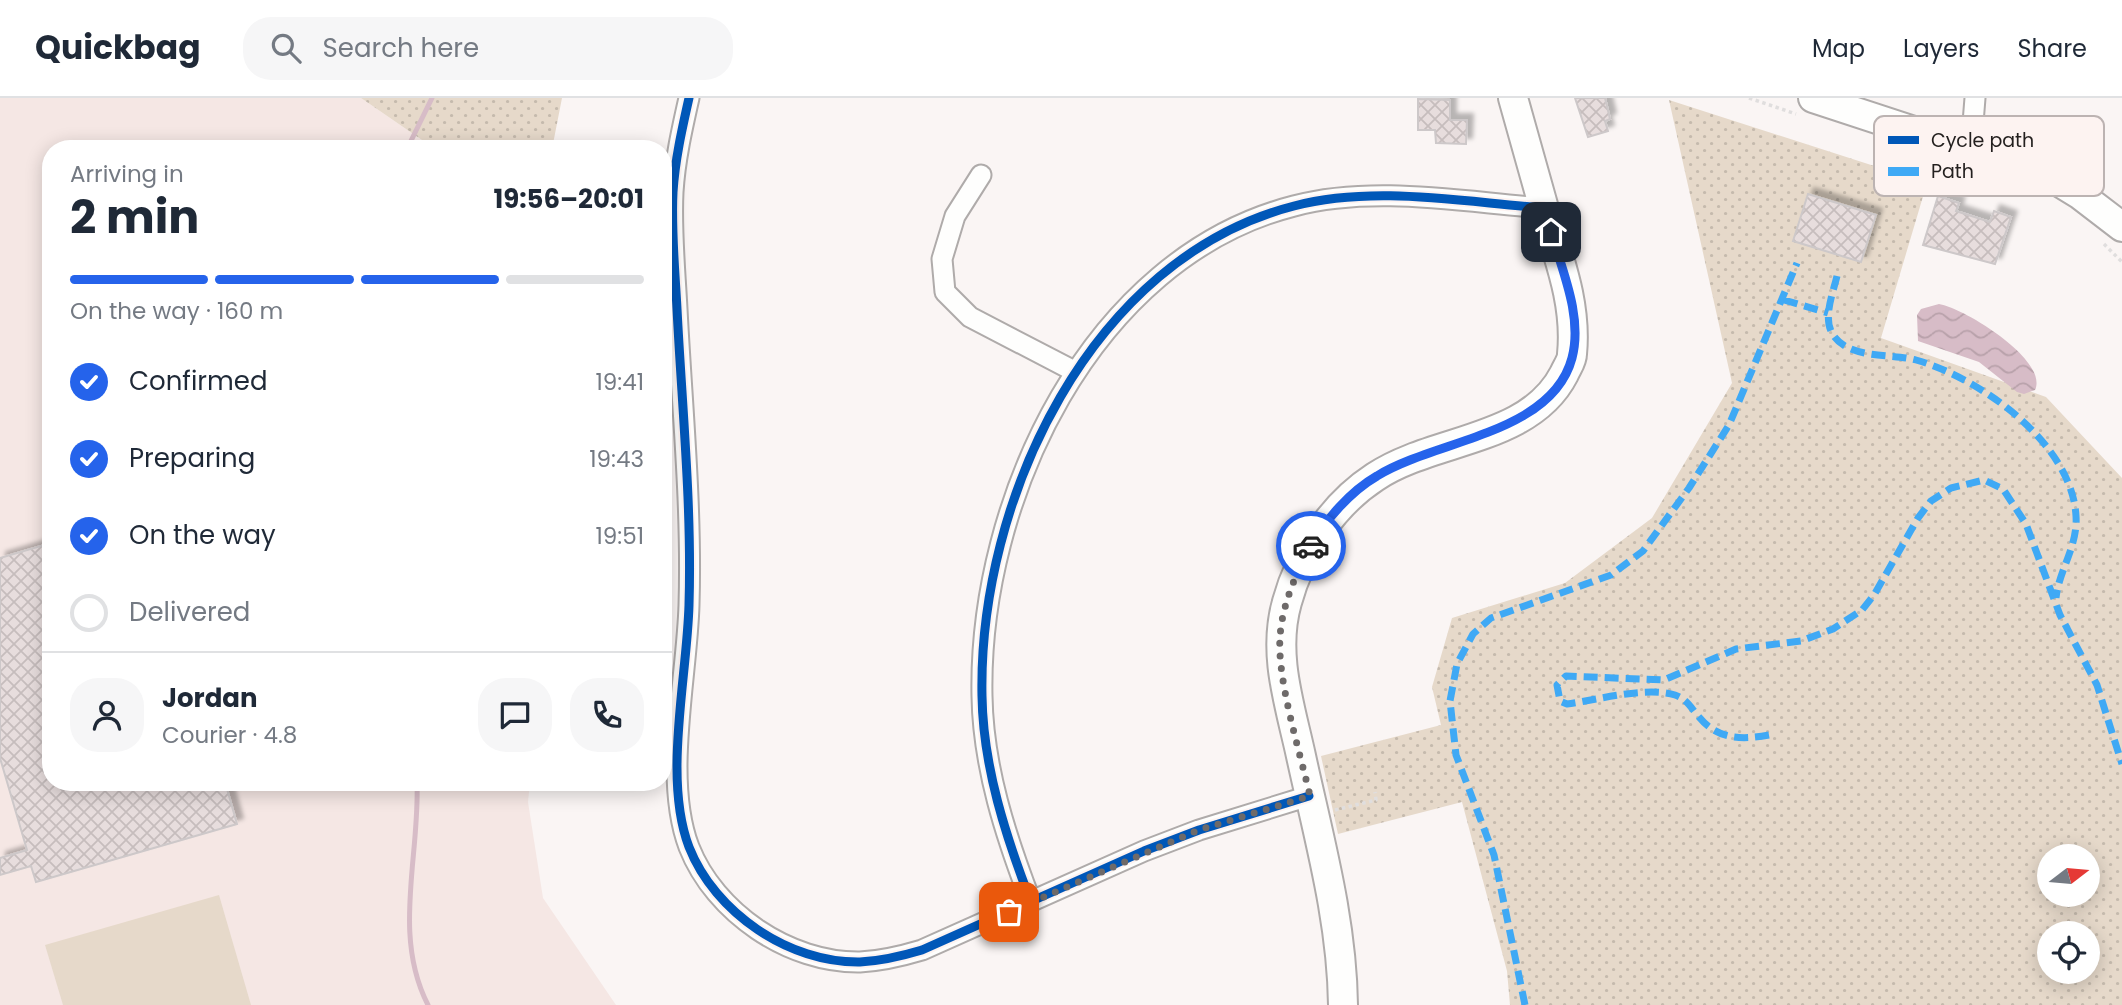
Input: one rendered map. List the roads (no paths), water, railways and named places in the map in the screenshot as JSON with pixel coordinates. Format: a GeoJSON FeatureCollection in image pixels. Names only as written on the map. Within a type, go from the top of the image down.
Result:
{"type":"FeatureCollection","features":[{"type":"Feature","properties":{"kind":"street"},"geometry":{"type":"LineString","coordinates":[[689,98],[679,140],[673,218],[688,489],[689,566],[677,779],[680,814],[689,847],[704,874],[746,923],[768,937],[827,959],[859,962],[922,950],[1199,830],[1310,796]]}},
{"type":"Feature","properties":{"kind":"street"},"geometry":{"type":"LineString","coordinates":[[1343,1005],[1339,932],[1284,688],[1280,638],[1286,603],[1299,567],[1315,539],[1351,495],[1376,476],[1407,460],[1519,418],[1538,408],[1558,385],[1572,358],[1572,304],[1513,98]]}},
{"type":"Feature","properties":{"kind":"street"},"geometry":{"type":"LineString","coordinates":[[1974,116],[1975,98]]}},
{"type":"Feature","properties":{"kind":"street"},"geometry":{"type":"LineString","coordinates":[[1811,108],[1874,124]]}},
{"type":"Feature","properties":{"kind":"street"},"geometry":{"type":"LineString","coordinates":[[981,175],[955,216],[942,259],[945,292],[970,317],[1074,371]]}},
{"type":"Feature","properties":{"kind":"street"},"geometry":{"type":"LineString","coordinates":[[1031,902],[1000,810],[987,753],[982,696],[984,640],[995,571],[1011,510],[1036,445],[1074,371],[1151,281],[1192,251],[1240,226],[1293,206],[1347,196],[1544,208]]}},
{"type":"Feature","properties":{"kind":"street"},"geometry":{"type":"LineString","coordinates":[[2082,196],[2112,234]]}},
{"type":"Feature","properties":{"kind":"water"},"geometry":{"type":"Polygon","coordinates":[[[1939,304],[1967,315],[2002,337],[2029,364],[2036,378],[2035,390],[2024,394],[2017,392],[1979,362],[1918,341],[1917,315],[1921,309],[1939,304]]]}},
{"type":"Feature","properties":{"kind":"waterway"},"geometry":{"type":"LineString","coordinates":[[411,140],[432,98]]}},
{"type":"Feature","properties":{"kind":"waterway"},"geometry":{"type":"LineString","coordinates":[[417,791],[409,923],[417,978],[428,1005]]}}]}
